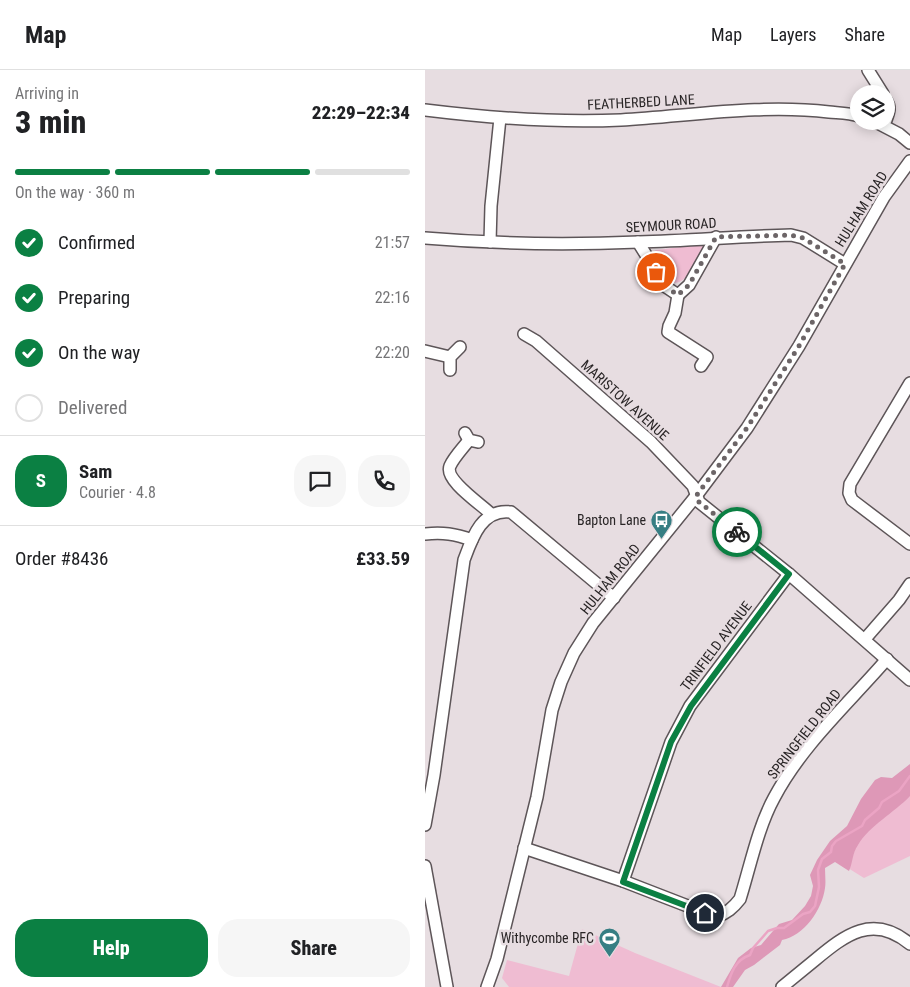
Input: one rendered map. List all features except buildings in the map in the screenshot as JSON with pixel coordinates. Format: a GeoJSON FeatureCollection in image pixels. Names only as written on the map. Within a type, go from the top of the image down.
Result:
{"type":"FeatureCollection","features":[{"type":"Feature","properties":{"kind":"street"},"geometry":{"type":"LineString","coordinates":[[868,70],[877,85]]}},
{"type":"Feature","properties":{"kind":"street","name":"FEATHERBED LANE"},"geometry":{"type":"LineString","coordinates":[[425,110],[500,118],[562,121],[620,120],[757,110],[807,110],[850,115]]}},
{"type":"Feature","properties":{"kind":"street"},"geometry":{"type":"LineString","coordinates":[[490,242],[491,206],[500,118]]}},
{"type":"Feature","properties":{"kind":"street"},"geometry":{"type":"LineString","coordinates":[[893,130],[910,143]]}},
{"type":"Feature","properties":{"kind":"street","name":"HULHAM ROAD"},"geometry":{"type":"LineString","coordinates":[[487,987],[497,959],[537,798],[552,710],[561,682],[579,646],[593,623],[696,496],[752,420],[799,346],[884,196],[908,169]]}},
{"type":"Feature","properties":{"kind":"street","name":"SEYMOUR ROAD"},"geometry":{"type":"LineString","coordinates":[[425,238],[553,245],[791,235],[803,238],[845,264]]}},
{"type":"Feature","properties":{"kind":"street"},"geometry":{"type":"LineString","coordinates":[[701,366],[707,357],[668,332],[675,313],[678,295],[689,285],[716,237]]}},
{"type":"Feature","properties":{"kind":"street"},"geometry":{"type":"LineString","coordinates":[[638,242],[666,287],[678,295]]}},
{"type":"Feature","properties":{"kind":"street","name":"MARISTOW AVENUE"},"geometry":{"type":"LineString","coordinates":[[524,334],[536,341],[651,442],[693,486],[696,496]]}},
{"type":"Feature","properties":{"kind":"street"},"geometry":{"type":"LineString","coordinates":[[449,370],[449,357],[460,347]]}},
{"type":"Feature","properties":{"kind":"street"},"geometry":{"type":"LineString","coordinates":[[425,351],[449,357]]}},
{"type":"Feature","properties":{"kind":"street"},"geometry":{"type":"LineString","coordinates":[[910,383],[850,484],[849,493],[852,500],[910,544]]}},
{"type":"Feature","properties":{"kind":"street"},"geometry":{"type":"LineString","coordinates":[[470,439],[451,465],[449,472],[451,478],[491,514]]}},
{"type":"Feature","properties":{"kind":"street"},"geometry":{"type":"LineString","coordinates":[[696,496],[699,502],[789,574],[910,680]]}},
{"type":"Feature","properties":{"kind":"street"},"geometry":{"type":"LineString","coordinates":[[425,821],[434,775],[464,560],[472,540],[485,519],[491,514],[503,511],[516,515],[614,598]]}},
{"type":"Feature","properties":{"kind":"street"},"geometry":{"type":"LineString","coordinates":[[425,534],[454,533],[472,540]]}},
{"type":"Feature","properties":{"kind":"street","name":"TRINFIELD AVENUE"},"geometry":{"type":"LineString","coordinates":[[623,882],[671,742],[691,706],[789,574]]}},
{"type":"Feature","properties":{"kind":"street"},"geometry":{"type":"LineString","coordinates":[[865,639],[899,600],[910,584]]}},
{"type":"Feature","properties":{"kind":"street","name":"SPRINGFIELD ROAD"},"geometry":{"type":"LineString","coordinates":[[524,848],[716,917],[732,909],[740,899],[763,825],[773,800],[786,777],[842,706],[887,659]]}},
{"type":"Feature","properties":{"kind":"street"},"geometry":{"type":"LineString","coordinates":[[425,866],[447,987]]}},
{"type":"Feature","properties":{"kind":"street"},"geometry":{"type":"LineString","coordinates":[[782,987],[845,936],[852,933],[863,930],[886,930],[910,943]]}},
{"type":"Feature","properties":{"kind":"shaded area"},"geometry":{"type":"Polygon","coordinates":[[[703,245],[703,250],[689,274],[679,282],[667,279],[652,255],[656,250],[703,245]]]}},
{"type":"Feature","properties":{"kind":"shaded area"},"geometry":{"type":"Polygon","coordinates":[[[910,764],[910,796],[863,838],[855,852],[849,871],[835,862],[825,868],[823,896],[811,921],[798,933],[782,940],[780,945],[745,970],[733,987],[721,987],[738,958],[751,948],[761,945],[779,924],[792,920],[805,906],[811,896],[813,886],[810,875],[817,860],[830,841],[847,826],[861,799],[875,780],[881,777],[892,778],[910,764]]]}},
{"type":"Feature","properties":{"kind":"shaded area"},"geometry":{"type":"Polygon","coordinates":[[[910,789],[910,856],[864,878],[848,868],[863,828],[910,789]]]}},
{"type":"Feature","properties":{"kind":"shaded area","name":"Withycombe RFC"},"geometry":{"type":"Polygon","coordinates":[[[582,929],[635,953],[721,987],[509,987],[502,978],[507,960],[569,976],[582,929]]]}},
{"type":"Feature","properties":{"kind":"waterway"},"geometry":{"type":"LineString","coordinates":[[727,987],[737,964],[750,955],[753,948],[768,931],[784,928],[803,914],[810,912],[815,906],[819,887],[818,870],[822,859],[831,852],[832,846],[836,841],[862,826],[865,820],[879,808],[882,802],[899,791],[910,776]]}},
{"type":"Feature","properties":{"kind":"way so far"},"geometry":{"type":"LineString","coordinates":[[656,272],[666,287],[678,295],[689,285],[716,237],[791,235],[803,238],[845,264],[799,346],[747,428],[696,496],[699,502],[737,532]]}},
{"type":"Feature","properties":{"kind":"place","name":"Bapton Lane"},"geometry":{"type":"Point","coordinates":[662,539]}},
{"type":"Feature","properties":{"kind":"place","name":"Withycombe RFC"},"geometry":{"type":"Point","coordinates":[610,957]}},
{"type":"Feature","properties":{"kind":"route"},"geometry":{"type":"LineString","coordinates":[[705,913],[623,882],[671,742],[691,706],[789,574],[737,532]]}}]}
